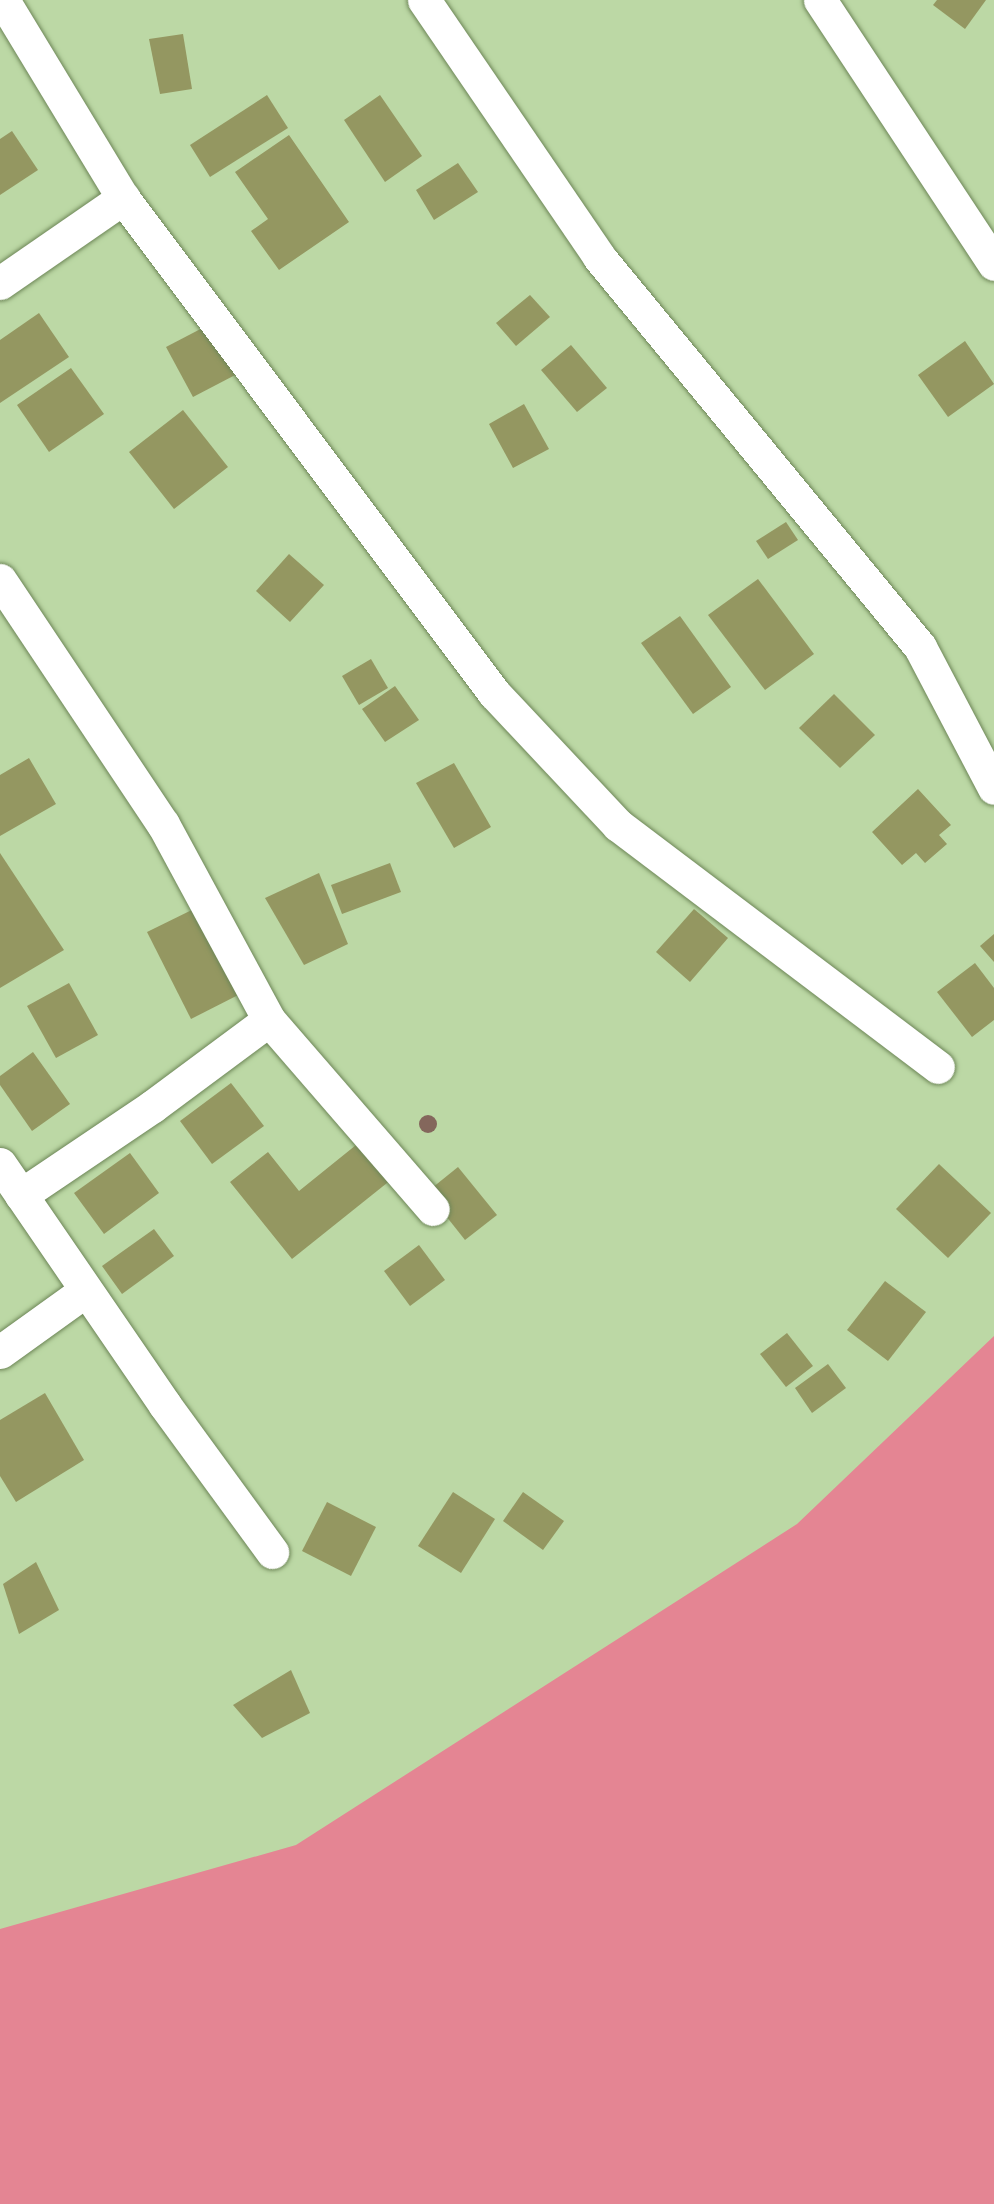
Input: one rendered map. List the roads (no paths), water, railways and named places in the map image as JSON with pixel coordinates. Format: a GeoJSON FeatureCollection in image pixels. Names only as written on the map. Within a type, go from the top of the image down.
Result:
{"type":"FeatureCollection","features":[{"type":"Feature","properties":{"kind":"street"},"geometry":{"type":"LineString","coordinates":[[3,0],[123,198],[494,693],[618,825],[938,1067]]}},
{"type":"Feature","properties":{"kind":"street"},"geometry":{"type":"LineString","coordinates":[[424,0],[599,257],[920,647],[994,788]]}},
{"type":"Feature","properties":{"kind":"street"},"geometry":{"type":"LineString","coordinates":[[820,0],[994,264]]}},
{"type":"Feature","properties":{"kind":"street"},"geometry":{"type":"LineString","coordinates":[[0,283],[123,198]]}},
{"type":"Feature","properties":{"kind":"street"},"geometry":{"type":"LineString","coordinates":[[0,580],[153,808],[269,1020],[433,1209]]}},
{"type":"Feature","properties":{"kind":"street"},"geometry":{"type":"LineString","coordinates":[[21,1195],[153,1106],[269,1020]]}},
{"type":"Feature","properties":{"kind":"street"},"geometry":{"type":"LineString","coordinates":[[0,1164],[85,1291],[272,1552]]}},
{"type":"Feature","properties":{"kind":"street"},"geometry":{"type":"LineString","coordinates":[[0,1352],[85,1291]]}}]}
